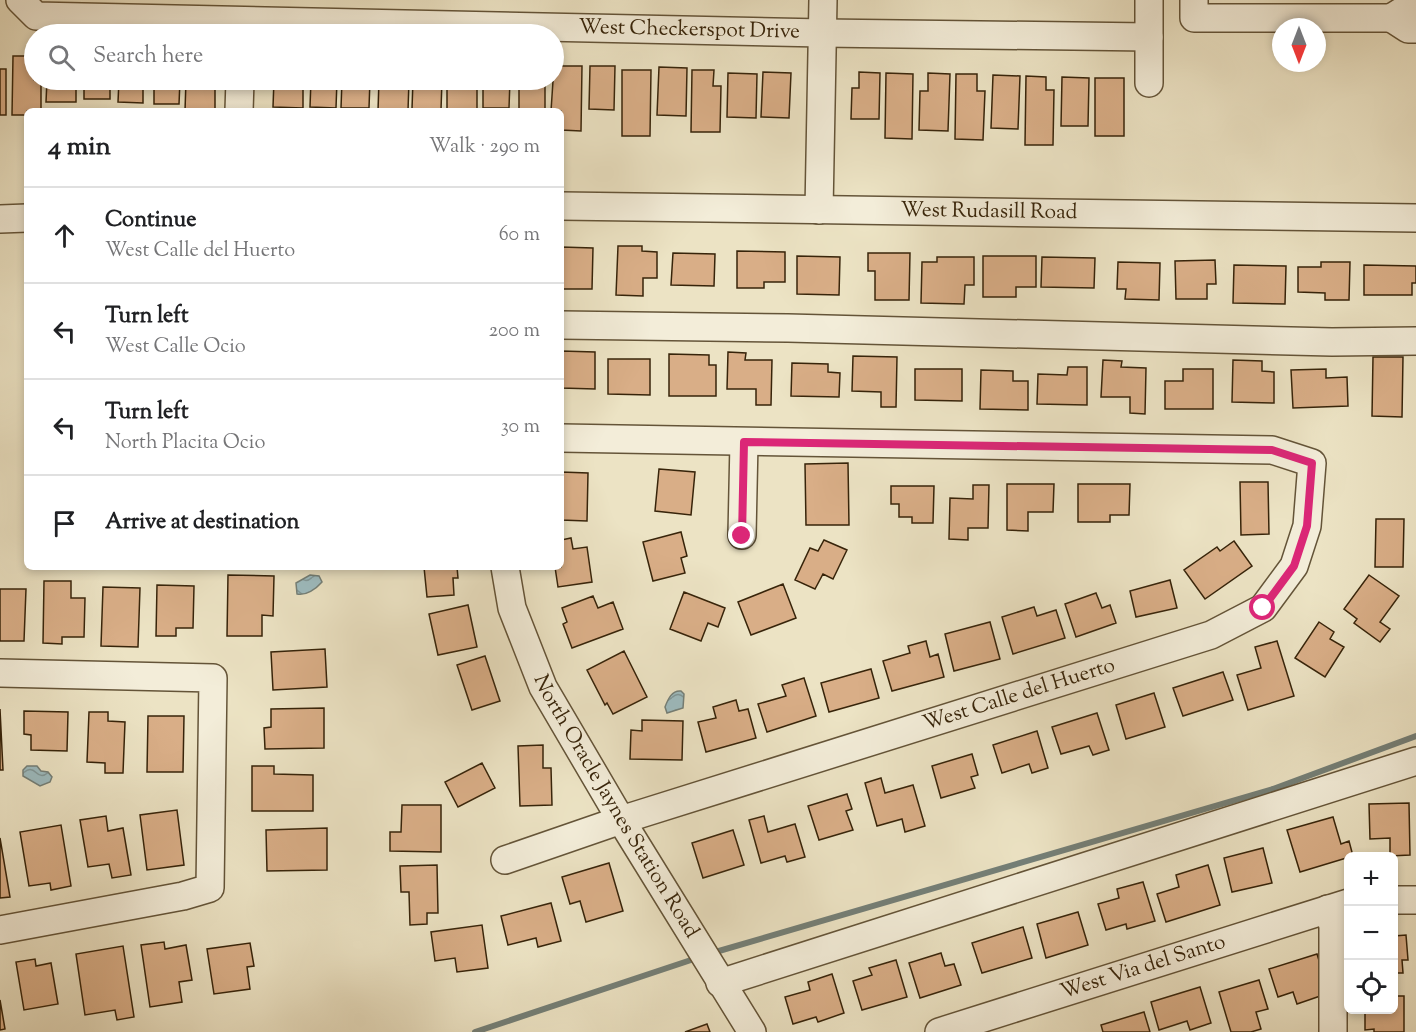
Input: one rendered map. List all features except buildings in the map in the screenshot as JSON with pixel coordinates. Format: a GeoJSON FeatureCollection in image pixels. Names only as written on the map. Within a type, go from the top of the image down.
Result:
{"type":"FeatureCollection","features":[{"type":"Feature","properties":{"kind":"street","name":"West Checkerspot Drive"},"geometry":{"type":"LineString","coordinates":[[20,0],[36,16],[185,24]]}},
{"type":"Feature","properties":{"kind":"street"},"geometry":{"type":"LineString","coordinates":[[819,210],[823,0]]}},
{"type":"Feature","properties":{"kind":"street"},"geometry":{"type":"LineString","coordinates":[[1149,0],[1149,83]]}},
{"type":"Feature","properties":{"kind":"street"},"geometry":{"type":"LineString","coordinates":[[1194,0],[1194,18],[1241,9],[1391,18],[1408,29],[1416,29]]}},
{"type":"Feature","properties":{"kind":"street"},"geometry":{"type":"LineString","coordinates":[[1391,18],[1407,8],[1416,8]]}},
{"type":"Feature","properties":{"kind":"street","name":"West Checkerspot Drive"},"geometry":{"type":"LineString","coordinates":[[564,30],[1149,37]]}},
{"type":"Feature","properties":{"kind":"street"},"geometry":{"type":"LineString","coordinates":[[239,108],[240,90]]}},
{"type":"Feature","properties":{"kind":"street","name":"West Rudasill Road"},"geometry":{"type":"LineString","coordinates":[[564,206],[1416,218]]}},
{"type":"Feature","properties":{"kind":"street"},"geometry":{"type":"LineString","coordinates":[[0,219],[24,218]]}},
{"type":"Feature","properties":{"kind":"street"},"geometry":{"type":"LineString","coordinates":[[564,325],[788,328],[1332,342],[1416,341]]}},
{"type":"Feature","properties":{"kind":"street"},"geometry":{"type":"LineString","coordinates":[[564,438],[744,442],[742,536]]}},
{"type":"Feature","properties":{"kind":"street","name":"West Calle del Huerto"},"geometry":{"type":"LineString","coordinates":[[505,860],[621,820],[1211,635],[1263,608],[1294,566],[1307,526],[1312,463],[1272,450],[744,442]]}},
{"type":"Feature","properties":{"kind":"street","name":"North Oracle Jaynes Station Road"},"geometry":{"type":"LineString","coordinates":[[506,570],[512,608],[543,687],[621,820],[752,1032]]}},
{"type":"Feature","properties":{"kind":"street"},"geometry":{"type":"LineString","coordinates":[[0,673],[213,678],[210,888],[183,896],[0,930]]}},
{"type":"Feature","properties":{"kind":"street"},"geometry":{"type":"LineString","coordinates":[[720,982],[1416,761]]}},
{"type":"Feature","properties":{"kind":"street"},"geometry":{"type":"LineString","coordinates":[[1398,900],[1416,900]]}},
{"type":"Feature","properties":{"kind":"street"},"geometry":{"type":"LineString","coordinates":[[1333,1032],[1333,926],[1338,906]]}},
{"type":"Feature","properties":{"kind":"street","name":"West Via del Santo"},"geometry":{"type":"LineString","coordinates":[[939,1032],[1338,906]]}},
{"type":"Feature","properties":{"kind":"water"},"geometry":{"type":"Polygon","coordinates":[[[310,575],[319,576],[322,582],[311,591],[297,594],[296,583],[310,575]]]}},
{"type":"Feature","properties":{"kind":"water"},"geometry":{"type":"Polygon","coordinates":[[[681,691],[684,694],[683,708],[667,713],[665,707],[669,698],[675,692],[681,691]]]}},
{"type":"Feature","properties":{"kind":"water"},"geometry":{"type":"Polygon","coordinates":[[[27,766],[37,766],[41,771],[48,772],[52,777],[50,782],[40,786],[23,776],[23,770],[27,766]]]}},
{"type":"Feature","properties":{"kind":"waterway"},"geometry":{"type":"LineString","coordinates":[[712,953],[1273,789],[1416,736]]}},
{"type":"Feature","properties":{"kind":"waterway"},"geometry":{"type":"LineString","coordinates":[[475,1032],[697,958]]}},
{"type":"Feature","properties":{"kind":"route"},"geometry":{"type":"LineString","coordinates":[[742,536],[744,442],[1272,450],[1312,463],[1307,526],[1294,566],[1263,608]]}}]}
